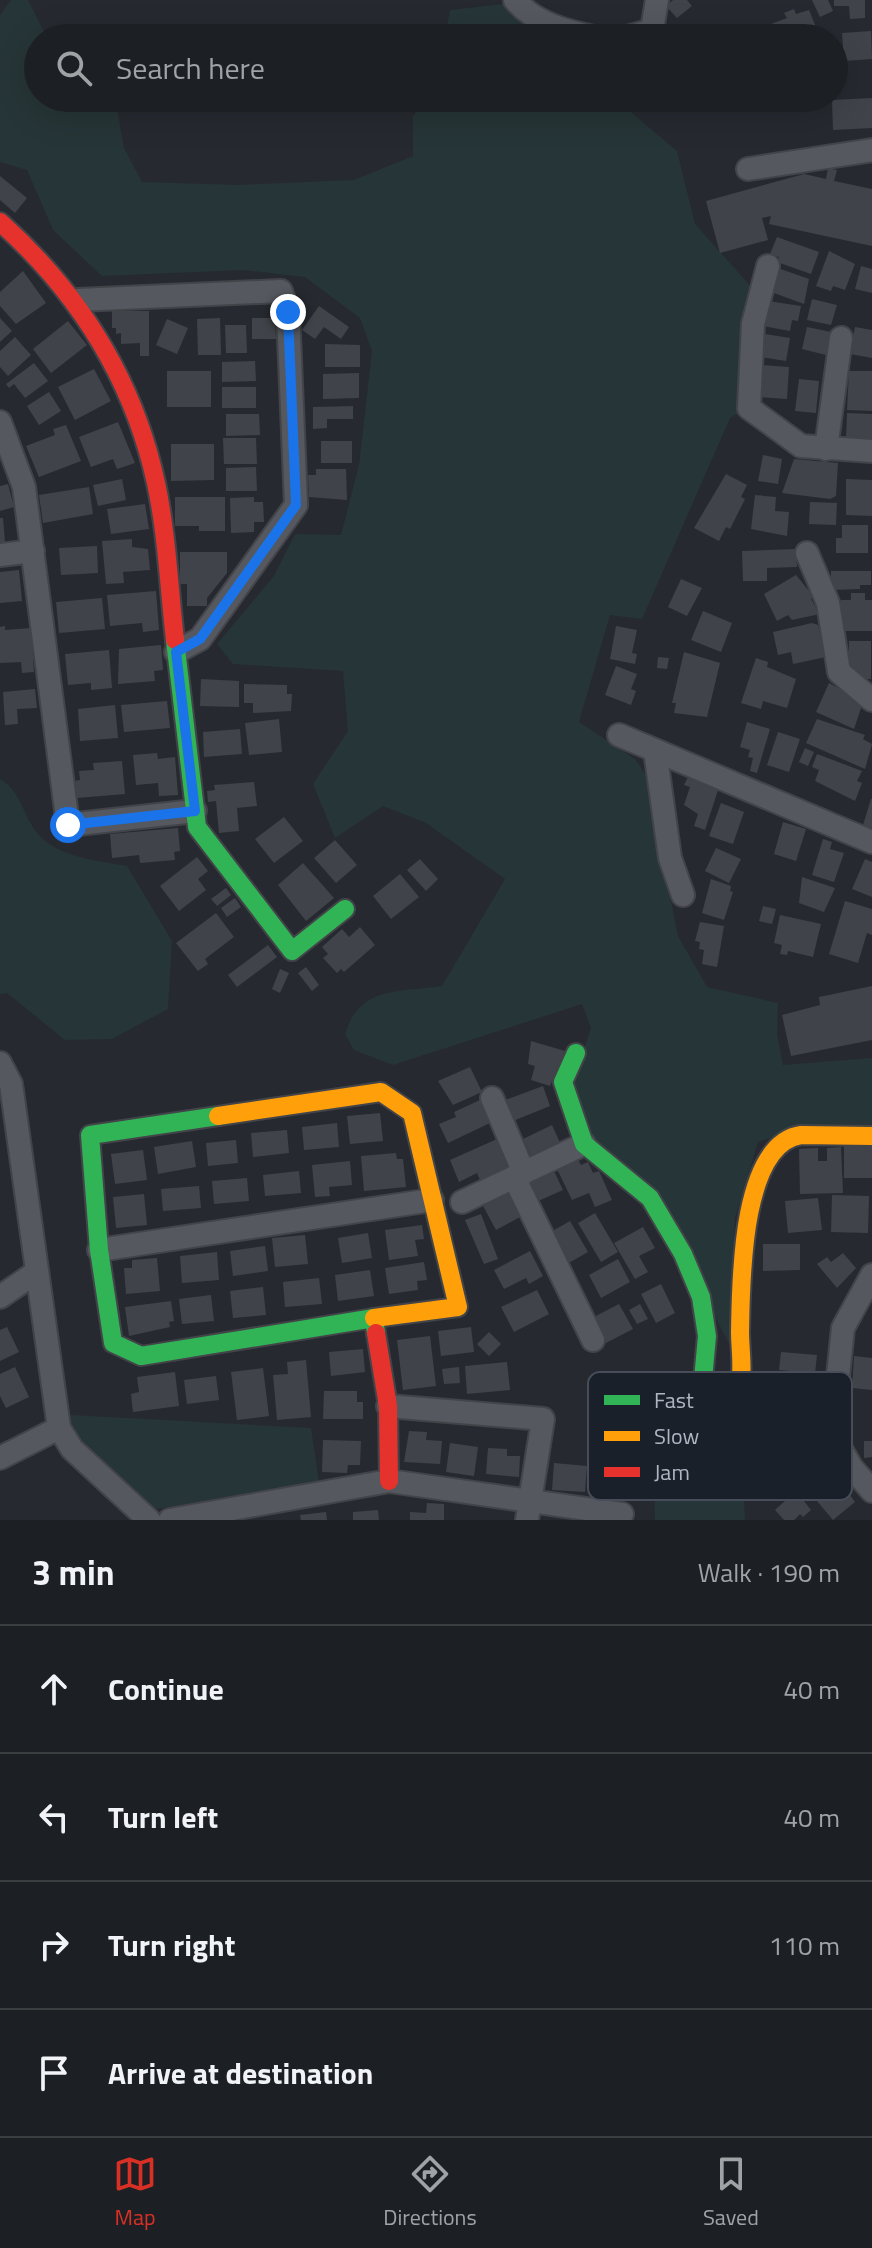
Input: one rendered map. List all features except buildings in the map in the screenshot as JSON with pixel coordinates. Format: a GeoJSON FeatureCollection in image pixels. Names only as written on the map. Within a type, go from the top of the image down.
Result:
{"type":"FeatureCollection","features":[{"type":"Feature","properties":{"kind":"street"},"geometry":{"type":"LineString","coordinates":[[515,0],[524,11],[551,24]]}},
{"type":"Feature","properties":{"kind":"street"},"geometry":{"type":"LineString","coordinates":[[653,24],[657,0]]}},
{"type":"Feature","properties":{"kind":"street"},"geometry":{"type":"LineString","coordinates":[[748,169],[872,150]]}},
{"type":"Feature","properties":{"kind":"street"},"geometry":{"type":"LineString","coordinates":[[0,222],[37,252],[78,300],[126,384],[147,441],[157,486],[197,827],[292,951],[345,909]]}},
{"type":"Feature","properties":{"kind":"street"},"geometry":{"type":"LineString","coordinates":[[768,266],[753,324],[749,408],[801,446],[872,451]]}},
{"type":"Feature","properties":{"kind":"street"},"geometry":{"type":"LineString","coordinates":[[78,300],[281,291],[288,312],[296,505],[200,639],[176,652]]}},
{"type":"Feature","properties":{"kind":"street"},"geometry":{"type":"LineString","coordinates":[[826,449],[841,338]]}},
{"type":"Feature","properties":{"kind":"street"},"geometry":{"type":"LineString","coordinates":[[0,422],[24,487],[68,825],[195,811]]}},
{"type":"Feature","properties":{"kind":"street"},"geometry":{"type":"LineString","coordinates":[[0,555],[33,551]]}},
{"type":"Feature","properties":{"kind":"street"},"geometry":{"type":"LineString","coordinates":[[807,553],[828,603],[839,672],[872,700]]}},
{"type":"Feature","properties":{"kind":"street"},"geometry":{"type":"LineString","coordinates":[[619,735],[872,842]]}},
{"type":"Feature","properties":{"kind":"street"},"geometry":{"type":"LineString","coordinates":[[655,750],[670,858],[683,895]]}},
{"type":"Feature","properties":{"kind":"street"},"geometry":{"type":"LineString","coordinates":[[576,1053],[563,1082],[584,1144],[650,1198],[683,1254],[701,1297],[707,1336],[705,1372]]}},
{"type":"Feature","properties":{"kind":"street"},"geometry":{"type":"LineString","coordinates":[[0,1063],[11,1084],[59,1428],[72,1449],[149,1520]]}},
{"type":"Feature","properties":{"kind":"street"},"geometry":{"type":"LineString","coordinates":[[381,1092],[412,1113],[458,1307],[141,1356],[113,1343],[99,1250],[90,1135],[381,1092]]}},
{"type":"Feature","properties":{"kind":"street"},"geometry":{"type":"LineString","coordinates":[[492,1098],[519,1175],[593,1340]]}},
{"type":"Feature","properties":{"kind":"street"},"geometry":{"type":"LineString","coordinates":[[741,1372],[748,1226],[762,1165],[773,1149],[790,1136],[872,1136]]}},
{"type":"Feature","properties":{"kind":"street"},"geometry":{"type":"LineString","coordinates":[[462,1202],[584,1144]]}},
{"type":"Feature","properties":{"kind":"street"},"geometry":{"type":"LineString","coordinates":[[99,1250],[432,1200]]}},
{"type":"Feature","properties":{"kind":"street"},"geometry":{"type":"LineString","coordinates":[[0,1297],[35,1273]]}},
{"type":"Feature","properties":{"kind":"street"},"geometry":{"type":"LineString","coordinates":[[838,1372],[843,1328],[872,1275]]}},
{"type":"Feature","properties":{"kind":"street"},"geometry":{"type":"LineString","coordinates":[[374,1318],[388,1406],[389,1481]]}},
{"type":"Feature","properties":{"kind":"street"},"geometry":{"type":"LineString","coordinates":[[388,1406],[543,1419],[529,1511]]}},
{"type":"Feature","properties":{"kind":"street"},"geometry":{"type":"LineString","coordinates":[[0,1458],[59,1428]]}},
{"type":"Feature","properties":{"kind":"street"},"geometry":{"type":"LineString","coordinates":[[852,1466],[872,1491]]}},
{"type":"Feature","properties":{"kind":"street"},"geometry":{"type":"LineString","coordinates":[[170,1520],[389,1481],[529,1511],[622,1514]]}},
{"type":"Feature","properties":{"kind":"shaded area"},"geometry":{"type":"Polygon","coordinates":[[[11,0],[28,0],[40,24],[24,24],[24,112],[118,112],[124,148],[142,182],[238,185],[354,180],[413,156],[413,117],[416,112],[631,112],[677,151],[695,224],[755,291],[739,413],[730,418],[642,619],[610,615],[579,722],[635,759],[646,775],[678,936],[707,987],[778,1003],[777,1033],[783,1065],[872,1058],[872,1129],[789,1132],[758,1142],[735,1218],[731,1347],[712,1311],[682,1236],[588,1140],[573,1083],[591,1028],[582,1004],[393,1065],[354,1050],[345,1034],[360,1007],[371,999],[396,991],[442,986],[505,879],[426,823],[383,806],[335,838],[313,784],[348,731],[343,671],[233,664],[217,644],[274,576],[295,534],[341,535],[359,465],[372,351],[360,318],[305,277],[242,270],[102,276],[53,230],[27,170],[0,162],[0,15],[11,0]]]}},
{"type":"Feature","properties":{"kind":"shaded area"},"geometry":{"type":"Polygon","coordinates":[[[503,4],[542,24],[448,24],[450,10],[503,4]]]}},
{"type":"Feature","properties":{"kind":"shaded area"},"geometry":{"type":"Polygon","coordinates":[[[0,779],[13,790],[34,828],[48,843],[69,854],[127,866],[172,941],[168,1009],[112,1039],[65,1040],[7,993],[0,994],[0,779]]]}},
{"type":"Feature","properties":{"kind":"shaded area"},"geometry":{"type":"Polygon","coordinates":[[[71,1415],[311,1428],[319,1482],[156,1509],[79,1441],[70,1430],[71,1415]]]}},
{"type":"Feature","properties":{"kind":"shaded area"},"geometry":{"type":"Polygon","coordinates":[[[655,1500],[744,1500],[745,1520],[655,1520],[655,1500]]]}},
{"type":"Feature","properties":{"kind":"traffic: fast"},"geometry":{"type":"LineString","coordinates":[[175,640],[197,827],[292,951],[345,909]]}},
{"type":"Feature","properties":{"kind":"traffic: fast"},"geometry":{"type":"LineString","coordinates":[[576,1053],[563,1082],[584,1144],[650,1198],[683,1254],[701,1297],[707,1336],[704,1372]]}},
{"type":"Feature","properties":{"kind":"traffic: fast"},"geometry":{"type":"LineString","coordinates":[[218,1116],[90,1135],[99,1250],[113,1343],[141,1356],[374,1318],[376,1333]]}},
{"type":"Feature","properties":{"kind":"traffic: slow"},"geometry":{"type":"LineString","coordinates":[[218,1116],[381,1092],[412,1113],[458,1307],[374,1318]]}},
{"type":"Feature","properties":{"kind":"traffic: slow"},"geometry":{"type":"LineString","coordinates":[[741,1372],[744,1251],[755,1189],[766,1163],[781,1144],[801,1135],[872,1136]]}},
{"type":"Feature","properties":{"kind":"traffic: jam"},"geometry":{"type":"LineString","coordinates":[[0,222],[28,249],[78,308],[99,340],[133,408],[160,502],[175,640]]}},
{"type":"Feature","properties":{"kind":"traffic: jam"},"geometry":{"type":"LineString","coordinates":[[376,1333],[388,1406],[389,1481]]}},
{"type":"Feature","properties":{"kind":"route"},"geometry":{"type":"LineString","coordinates":[[68,825],[195,811],[176,652],[200,639],[296,505],[288,312]]}}]}
